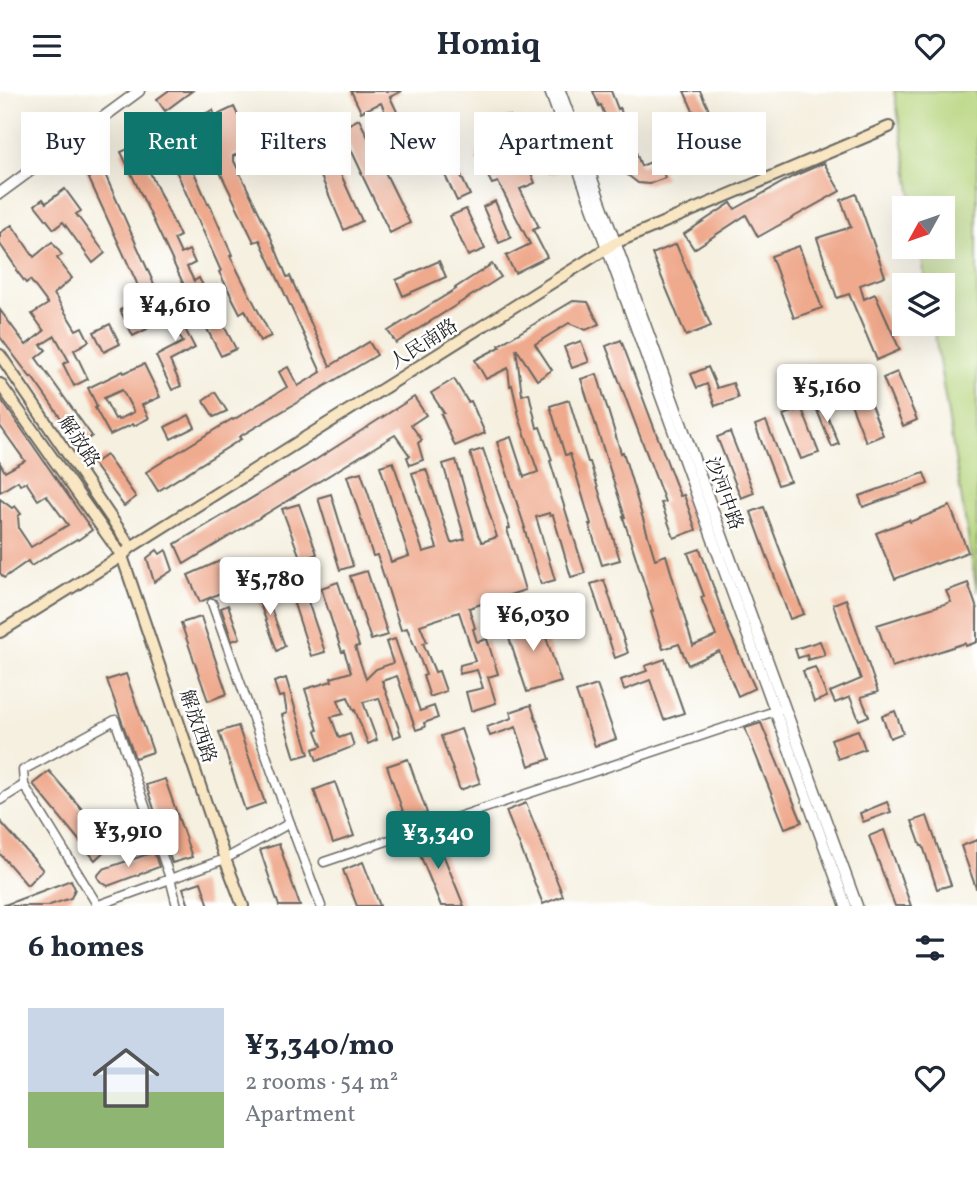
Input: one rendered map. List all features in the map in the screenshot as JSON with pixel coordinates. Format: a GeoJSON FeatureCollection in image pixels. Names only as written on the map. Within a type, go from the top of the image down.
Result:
{"type":"FeatureCollection","features":[{"type":"Feature","properties":{"kind":"main road","name":"人民南路"},"geometry":{"type":"LineString","coordinates":[[0,632],[611,246],[889,127]]}},
{"type":"Feature","properties":{"kind":"main road","name":"解放路"},"geometry":{"type":"LineString","coordinates":[[0,355],[131,547]]}},
{"type":"Feature","properties":{"kind":"main road","name":"解放路"},"geometry":{"type":"LineString","coordinates":[[0,384],[122,556]]}},
{"type":"Feature","properties":{"kind":"main road","name":"解放西路"},"geometry":{"type":"LineString","coordinates":[[122,556],[243,906]]}},
{"type":"Feature","properties":{"kind":"street"},"geometry":{"type":"LineString","coordinates":[[0,193],[139,91]]}},
{"type":"Feature","properties":{"kind":"street","name":"沙河中路"},"geometry":{"type":"LineString","coordinates":[[550,91],[611,246],[780,709],[857,906]]}},
{"type":"Feature","properties":{"kind":"street","name":"沙河中路"},"geometry":{"type":"LineString","coordinates":[[560,91],[611,246]]}},
{"type":"Feature","properties":{"kind":"street"},"geometry":{"type":"LineString","coordinates":[[212,603],[321,906]]}},
{"type":"Feature","properties":{"kind":"street"},"geometry":{"type":"LineString","coordinates":[[324,862],[780,709]]}},
{"type":"Feature","properties":{"kind":"street","name":"沙河中路"},"geometry":{"type":"LineString","coordinates":[[780,709],[846,906]]}},
{"type":"Feature","properties":{"kind":"street"},"geometry":{"type":"LineString","coordinates":[[177,906],[170,879],[115,720],[23,770],[24,785],[97,906],[170,879],[225,859],[290,823]]}},
{"type":"Feature","properties":{"kind":"street"},"geometry":{"type":"LineString","coordinates":[[0,800],[24,785]]}},
{"type":"Feature","properties":{"kind":"green space"},"geometry":{"type":"Polygon","coordinates":[[[894,91],[977,91],[977,592],[935,336],[955,336],[955,273],[924,273],[922,259],[956,259],[956,196],[912,196],[894,91]]]}},
{"type":"Feature","properties":{"kind":"building"},"geometry":{"type":"Polygon","coordinates":[[[168,91],[192,91],[165,111],[157,99],[168,91]]]}},
{"type":"Feature","properties":{"kind":"building"},"geometry":{"type":"Polygon","coordinates":[[[351,91],[402,91],[390,97],[397,112],[385,112],[381,103],[361,112],[351,91]]]}},
{"type":"Feature","properties":{"kind":"building"},"geometry":{"type":"Polygon","coordinates":[[[593,91],[611,91],[621,112],[603,112],[601,105],[599,106],[593,91]]]}},
{"type":"Feature","properties":{"kind":"building"},"geometry":{"type":"Polygon","coordinates":[[[684,91],[700,91],[710,112],[693,112],[684,91]]]}},
{"type":"Feature","properties":{"kind":"building"},"geometry":{"type":"Polygon","coordinates":[[[234,107],[236,112],[236,155],[233,156],[236,175],[241,175],[330,366],[369,342],[377,355],[239,437],[241,439],[158,491],[146,472],[287,387],[279,372],[288,367],[298,386],[321,372],[260,240],[254,242],[221,175],[222,113],[234,107]]]}},
{"type":"Feature","properties":{"kind":"building"},"geometry":{"type":"Polygon","coordinates":[[[359,119],[365,131],[365,175],[386,175],[410,223],[390,233],[351,149],[351,123],[359,119]]]}},
{"type":"Feature","properties":{"kind":"building"},"geometry":{"type":"Polygon","coordinates":[[[638,158],[641,166],[652,162],[652,175],[664,175],[665,178],[649,184],[638,183],[628,175],[638,175],[638,158]]]}},
{"type":"Feature","properties":{"kind":"building"},"geometry":{"type":"Polygon","coordinates":[[[824,163],[840,191],[758,237],[746,215],[694,249],[684,234],[731,203],[735,209],[794,176],[824,163]]]}},
{"type":"Feature","properties":{"kind":"building"},"geometry":{"type":"Polygon","coordinates":[[[460,174],[470,195],[457,201],[445,175],[460,174]]]}},
{"type":"Feature","properties":{"kind":"building"},"geometry":{"type":"Polygon","coordinates":[[[87,175],[105,175],[158,293],[142,299],[87,175]]]}},
{"type":"Feature","properties":{"kind":"building"},"geometry":{"type":"Polygon","coordinates":[[[132,175],[151,175],[180,236],[174,239],[181,254],[189,250],[195,263],[187,267],[194,281],[199,278],[236,349],[221,356],[132,175]]]}},
{"type":"Feature","properties":{"kind":"building"},"geometry":{"type":"Polygon","coordinates":[[[178,175],[195,175],[232,255],[230,256],[271,336],[260,341],[245,310],[240,313],[219,272],[221,271],[178,175]]]}},
{"type":"Feature","properties":{"kind":"building"},"geometry":{"type":"Polygon","coordinates":[[[320,175],[341,175],[362,221],[344,230],[320,175]]]}},
{"type":"Feature","properties":{"kind":"building"},"geometry":{"type":"Polygon","coordinates":[[[487,175],[532,175],[535,183],[520,189],[539,227],[533,230],[547,257],[515,273],[506,256],[530,244],[498,182],[492,184],[487,175]]]}},
{"type":"Feature","properties":{"kind":"building"},"geometry":{"type":"Polygon","coordinates":[[[65,189],[81,211],[76,214],[105,253],[93,263],[63,222],[54,229],[35,205],[43,199],[46,203],[65,189]]]}},
{"type":"Feature","properties":{"kind":"building"},"geometry":{"type":"Polygon","coordinates":[[[856,194],[885,276],[860,285],[864,299],[875,294],[900,350],[877,360],[849,294],[837,298],[817,238],[851,227],[841,200],[856,194]]]}},
{"type":"Feature","properties":{"kind":"building"},"geometry":{"type":"Polygon","coordinates":[[[495,201],[511,238],[499,243],[483,207],[495,201]]]}},
{"type":"Feature","properties":{"kind":"building"},"geometry":{"type":"Polygon","coordinates":[[[466,209],[485,249],[468,256],[450,216],[466,209]]]}},
{"type":"Feature","properties":{"kind":"building"},"geometry":{"type":"Polygon","coordinates":[[[12,225],[34,257],[52,242],[62,255],[57,258],[72,278],[54,294],[76,330],[82,327],[89,341],[74,350],[88,379],[74,386],[63,364],[69,361],[55,336],[41,345],[46,350],[36,358],[92,436],[80,445],[0,337],[0,310],[26,345],[44,331],[32,314],[48,304],[30,280],[26,283],[0,244],[0,233],[12,225]]]}},
{"type":"Feature","properties":{"kind":"building"},"geometry":{"type":"Polygon","coordinates":[[[676,244],[711,326],[686,336],[652,254],[676,244]]]}},
{"type":"Feature","properties":{"kind":"building"},"geometry":{"type":"Polygon","coordinates":[[[799,246],[822,308],[794,318],[771,256],[799,246]]]}},
{"type":"Feature","properties":{"kind":"building"},"geometry":{"type":"Polygon","coordinates":[[[439,261],[446,277],[403,296],[396,280],[439,261]]]}},
{"type":"Feature","properties":{"kind":"building"},"geometry":{"type":"Polygon","coordinates":[[[492,264],[501,277],[396,343],[388,331],[492,264]]]}},
{"type":"Feature","properties":{"kind":"building"},"geometry":{"type":"Polygon","coordinates":[[[172,297],[189,327],[185,329],[195,348],[170,361],[181,386],[172,390],[156,356],[183,342],[161,303],[172,297]]]}},
{"type":"Feature","properties":{"kind":"building"},"geometry":{"type":"Polygon","coordinates":[[[573,301],[588,302],[599,324],[586,330],[569,323],[535,344],[552,370],[537,380],[516,348],[522,395],[529,393],[537,428],[540,427],[552,460],[550,461],[585,573],[571,577],[553,515],[550,516],[549,513],[536,517],[555,580],[541,584],[497,442],[511,437],[524,477],[538,472],[520,420],[512,385],[510,386],[508,368],[486,379],[475,360],[573,301]]]}},
{"type":"Feature","properties":{"kind":"building"},"geometry":{"type":"Polygon","coordinates":[[[134,303],[147,329],[133,336],[120,310],[134,303]]]}},
{"type":"Feature","properties":{"kind":"building"},"geometry":{"type":"Polygon","coordinates":[[[110,324],[120,344],[104,352],[94,332],[110,324]]]}},
{"type":"Feature","properties":{"kind":"building"},"geometry":{"type":"Polygon","coordinates":[[[621,340],[680,496],[684,495],[696,530],[674,538],[661,503],[665,502],[606,346],[621,340]]]}},
{"type":"Feature","properties":{"kind":"building"},"geometry":{"type":"Polygon","coordinates":[[[581,341],[589,362],[572,368],[564,347],[581,341]]]}},
{"type":"Feature","properties":{"kind":"building"},"geometry":{"type":"Polygon","coordinates":[[[144,364],[160,397],[142,405],[149,418],[110,435],[95,408],[97,406],[88,388],[123,371],[124,373],[144,364]],[[122,390],[104,398],[115,419],[134,412],[122,390]]]}},
{"type":"Feature","properties":{"kind":"building"},"geometry":{"type":"Polygon","coordinates":[[[708,367],[717,388],[733,383],[738,398],[715,406],[707,384],[697,388],[691,374],[708,367]]]}},
{"type":"Feature","properties":{"kind":"building"},"geometry":{"type":"Polygon","coordinates":[[[897,372],[917,420],[903,426],[883,378],[897,372]]]}},
{"type":"Feature","properties":{"kind":"building"},"geometry":{"type":"Polygon","coordinates":[[[597,374],[655,559],[666,555],[693,646],[716,636],[688,553],[700,549],[729,631],[755,688],[738,696],[719,651],[688,665],[679,644],[663,649],[581,379],[597,374]]]}},
{"type":"Feature","properties":{"kind":"building"},"geometry":{"type":"Polygon","coordinates":[[[454,379],[468,402],[471,401],[485,433],[455,446],[441,414],[444,413],[431,393],[454,379]]]}},
{"type":"Feature","properties":{"kind":"building"},"geometry":{"type":"Polygon","coordinates":[[[863,385],[883,435],[866,442],[846,391],[863,385]]]}},
{"type":"Feature","properties":{"kind":"building"},"geometry":{"type":"Polygon","coordinates":[[[215,392],[227,411],[214,417],[203,400],[215,392]]]}},
{"type":"Feature","properties":{"kind":"building"},"geometry":{"type":"Polygon","coordinates":[[[414,397],[426,415],[411,425],[422,440],[418,443],[423,460],[410,465],[407,457],[410,456],[395,435],[184,564],[175,544],[414,397]]]}},
{"type":"Feature","properties":{"kind":"building"},"geometry":{"type":"Polygon","coordinates":[[[0,398],[92,530],[31,566],[28,561],[4,578],[0,573],[0,499],[12,508],[15,506],[21,514],[18,516],[19,529],[31,547],[68,525],[46,495],[38,500],[26,482],[20,485],[18,481],[0,492],[0,463],[5,472],[25,461],[0,426],[0,398]]]}},
{"type":"Feature","properties":{"kind":"building"},"geometry":{"type":"Polygon","coordinates":[[[569,400],[620,560],[602,565],[570,454],[565,455],[550,406],[569,400]]]}},
{"type":"Feature","properties":{"kind":"building"},"geometry":{"type":"Polygon","coordinates":[[[821,401],[839,444],[832,447],[814,403],[821,401]]]}},
{"type":"Feature","properties":{"kind":"building"},"geometry":{"type":"Polygon","coordinates":[[[802,409],[819,453],[801,459],[783,415],[802,409]]]}},
{"type":"Feature","properties":{"kind":"building"},"geometry":{"type":"Polygon","coordinates":[[[189,415],[195,427],[171,439],[165,427],[189,415]]]}},
{"type":"Feature","properties":{"kind":"building"},"geometry":{"type":"Polygon","coordinates":[[[766,421],[790,481],[778,485],[755,425],[766,421]]]}},
{"type":"Feature","properties":{"kind":"building"},"geometry":{"type":"Polygon","coordinates":[[[730,432],[754,493],[741,498],[717,437],[730,432]]]}},
{"type":"Feature","properties":{"kind":"building"},"geometry":{"type":"Polygon","coordinates":[[[483,449],[510,528],[507,529],[525,590],[469,608],[477,642],[487,639],[498,674],[488,677],[496,703],[471,711],[466,692],[483,688],[477,670],[459,674],[460,665],[475,661],[459,612],[420,625],[427,642],[423,643],[435,672],[439,671],[446,691],[430,697],[423,676],[426,675],[407,628],[401,630],[377,555],[373,556],[347,476],[361,472],[391,562],[409,556],[380,466],[393,462],[423,552],[437,548],[412,473],[426,469],[451,543],[465,539],[443,464],[456,460],[478,535],[482,542],[497,537],[470,453],[483,449]]]}},
{"type":"Feature","properties":{"kind":"building"},"geometry":{"type":"Polygon","coordinates":[[[106,455],[136,497],[124,506],[93,464],[106,455]]]}},
{"type":"Feature","properties":{"kind":"building"},"geometry":{"type":"Polygon","coordinates":[[[924,473],[928,484],[863,507],[859,496],[924,473]]]}},
{"type":"Feature","properties":{"kind":"building"},"geometry":{"type":"Polygon","coordinates":[[[331,494],[353,566],[340,570],[318,498],[331,494]]]}},
{"type":"Feature","properties":{"kind":"building"},"geometry":{"type":"Polygon","coordinates":[[[299,504],[317,554],[301,560],[282,509],[299,504]]]}},
{"type":"Feature","properties":{"kind":"building"},"geometry":{"type":"Polygon","coordinates":[[[950,506],[968,552],[895,579],[876,533],[950,506]]]}},
{"type":"Feature","properties":{"kind":"building"},"geometry":{"type":"Polygon","coordinates":[[[764,507],[804,614],[790,619],[751,512],[764,507]]]}},
{"type":"Feature","properties":{"kind":"building"},"geometry":{"type":"Polygon","coordinates":[[[157,550],[160,554],[166,550],[173,570],[154,582],[147,558],[157,550]]]}},
{"type":"Feature","properties":{"kind":"building"},"geometry":{"type":"Polygon","coordinates":[[[222,560],[234,587],[200,602],[188,575],[222,560]]]}},
{"type":"Feature","properties":{"kind":"building"},"geometry":{"type":"Polygon","coordinates":[[[295,563],[325,652],[311,656],[282,567],[295,563]]]}},
{"type":"Feature","properties":{"kind":"building"},"geometry":{"type":"Polygon","coordinates":[[[367,571],[388,635],[371,640],[350,576],[367,571]]]}},
{"type":"Feature","properties":{"kind":"building"},"geometry":{"type":"Polygon","coordinates":[[[604,580],[628,653],[615,658],[591,584],[604,580]]]}},
{"type":"Feature","properties":{"kind":"building"},"geometry":{"type":"Polygon","coordinates":[[[338,582],[359,646],[355,647],[366,679],[376,669],[393,663],[386,642],[395,639],[420,711],[434,706],[438,718],[424,723],[425,727],[416,730],[397,676],[382,681],[401,735],[393,738],[379,698],[363,702],[377,740],[368,744],[348,697],[338,700],[343,714],[331,717],[339,738],[350,734],[354,746],[317,761],[313,749],[322,746],[305,689],[351,672],[321,588],[338,582]]]}},
{"type":"Feature","properties":{"kind":"building"},"geometry":{"type":"Polygon","coordinates":[[[968,583],[977,609],[977,642],[966,646],[965,643],[892,667],[877,625],[951,602],[946,591],[968,583]]]}},
{"type":"Feature","properties":{"kind":"building"},"geometry":{"type":"Polygon","coordinates":[[[262,584],[285,646],[277,651],[254,587],[262,584]]]}},
{"type":"Feature","properties":{"kind":"building"},"geometry":{"type":"Polygon","coordinates":[[[846,599],[878,692],[861,697],[869,716],[859,720],[850,697],[835,703],[830,692],[861,679],[833,604],[846,599]]]}},
{"type":"Feature","properties":{"kind":"building"},"geometry":{"type":"Polygon","coordinates":[[[228,605],[240,638],[232,641],[221,608],[228,605]]]}},
{"type":"Feature","properties":{"kind":"building"},"geometry":{"type":"Polygon","coordinates":[[[538,613],[561,682],[527,692],[505,626],[538,613]]]}},
{"type":"Feature","properties":{"kind":"building"},"geometry":{"type":"Polygon","coordinates":[[[201,617],[227,694],[208,701],[181,623],[201,617]]]}},
{"type":"Feature","properties":{"kind":"building"},"geometry":{"type":"Polygon","coordinates":[[[820,641],[825,655],[808,660],[807,655],[798,658],[795,649],[820,641]]]}},
{"type":"Feature","properties":{"kind":"building"},"geometry":{"type":"Polygon","coordinates":[[[665,659],[684,713],[664,720],[650,680],[624,690],[621,680],[647,671],[645,666],[665,659]]]}},
{"type":"Feature","properties":{"kind":"building"},"geometry":{"type":"Polygon","coordinates":[[[815,667],[827,697],[814,702],[803,671],[815,667]]]}},
{"type":"Feature","properties":{"kind":"building"},"geometry":{"type":"Polygon","coordinates":[[[126,674],[153,752],[135,758],[107,680],[126,674]]]}},
{"type":"Feature","properties":{"kind":"building"},"geometry":{"type":"Polygon","coordinates":[[[286,678],[309,754],[295,758],[282,715],[287,713],[284,696],[279,697],[274,682],[286,678]]]}},
{"type":"Feature","properties":{"kind":"building"},"geometry":{"type":"Polygon","coordinates":[[[597,685],[616,739],[595,746],[576,692],[597,685]]]}},
{"type":"Feature","properties":{"kind":"building"},"geometry":{"type":"Polygon","coordinates":[[[531,705],[550,759],[529,766],[516,727],[490,736],[487,727],[512,718],[510,712],[531,705]]]}},
{"type":"Feature","properties":{"kind":"building"},"geometry":{"type":"Polygon","coordinates":[[[895,711],[903,733],[890,738],[882,716],[895,711]]]}},
{"type":"Feature","properties":{"kind":"building"},"geometry":{"type":"Polygon","coordinates":[[[761,723],[802,822],[785,828],[745,728],[761,723]]]}},
{"type":"Feature","properties":{"kind":"building"},"geometry":{"type":"Polygon","coordinates":[[[238,726],[265,803],[245,810],[219,732],[238,726]]]}},
{"type":"Feature","properties":{"kind":"building"},"geometry":{"type":"Polygon","coordinates":[[[461,729],[480,783],[460,790],[441,736],[461,729]]]}},
{"type":"Feature","properties":{"kind":"building"},"geometry":{"type":"Polygon","coordinates":[[[858,730],[865,749],[838,759],[831,739],[858,730]]]}},
{"type":"Feature","properties":{"kind":"building"},"geometry":{"type":"Polygon","coordinates":[[[408,759],[427,813],[406,820],[387,766],[408,759]]]}},
{"type":"Feature","properties":{"kind":"building"},"geometry":{"type":"Polygon","coordinates":[[[49,771],[112,844],[95,860],[33,784],[49,771]]]}},
{"type":"Feature","properties":{"kind":"building"},"geometry":{"type":"Polygon","coordinates":[[[165,779],[192,857],[172,863],[146,785],[165,779]]]}},
{"type":"Feature","properties":{"kind":"building"},"geometry":{"type":"Polygon","coordinates":[[[335,782],[354,836],[333,843],[314,790],[335,782]]]}},
{"type":"Feature","properties":{"kind":"building"},"geometry":{"type":"Polygon","coordinates":[[[887,802],[891,812],[863,822],[860,813],[887,802]]]}},
{"type":"Feature","properties":{"kind":"building"},"geometry":{"type":"Polygon","coordinates":[[[526,803],[563,896],[543,904],[506,811],[526,803]]]}},
{"type":"Feature","properties":{"kind":"building"},"geometry":{"type":"Polygon","coordinates":[[[927,816],[951,885],[937,889],[912,821],[927,816]]]}},
{"type":"Feature","properties":{"kind":"building"},"geometry":{"type":"Polygon","coordinates":[[[0,821],[43,870],[27,885],[0,854],[0,821]]]}},
{"type":"Feature","properties":{"kind":"building"},"geometry":{"type":"Polygon","coordinates":[[[884,830],[911,906],[895,906],[869,836],[884,830]]]}},
{"type":"Feature","properties":{"kind":"building"},"geometry":{"type":"Polygon","coordinates":[[[434,832],[464,906],[441,906],[414,840],[434,832]]]}},
{"type":"Feature","properties":{"kind":"building"},"geometry":{"type":"Polygon","coordinates":[[[977,840],[977,888],[976,888],[961,846],[977,840]]]}},
{"type":"Feature","properties":{"kind":"building"},"geometry":{"type":"Polygon","coordinates":[[[279,844],[300,906],[279,906],[260,850],[279,844]]]}},
{"type":"Feature","properties":{"kind":"building"},"geometry":{"type":"Polygon","coordinates":[[[154,852],[159,867],[108,886],[97,876],[103,869],[154,852]]]}},
{"type":"Feature","properties":{"kind":"building"},"geometry":{"type":"Polygon","coordinates":[[[363,862],[380,906],[357,906],[343,870],[363,862]]]}},
{"type":"Feature","properties":{"kind":"building"},"geometry":{"type":"Polygon","coordinates":[[[71,880],[75,889],[71,898],[47,906],[2,906],[71,880]]]}},
{"type":"Feature","properties":{"kind":"building"},"geometry":{"type":"Polygon","coordinates":[[[201,882],[209,906],[189,906],[183,888],[201,882]]]}}]}
